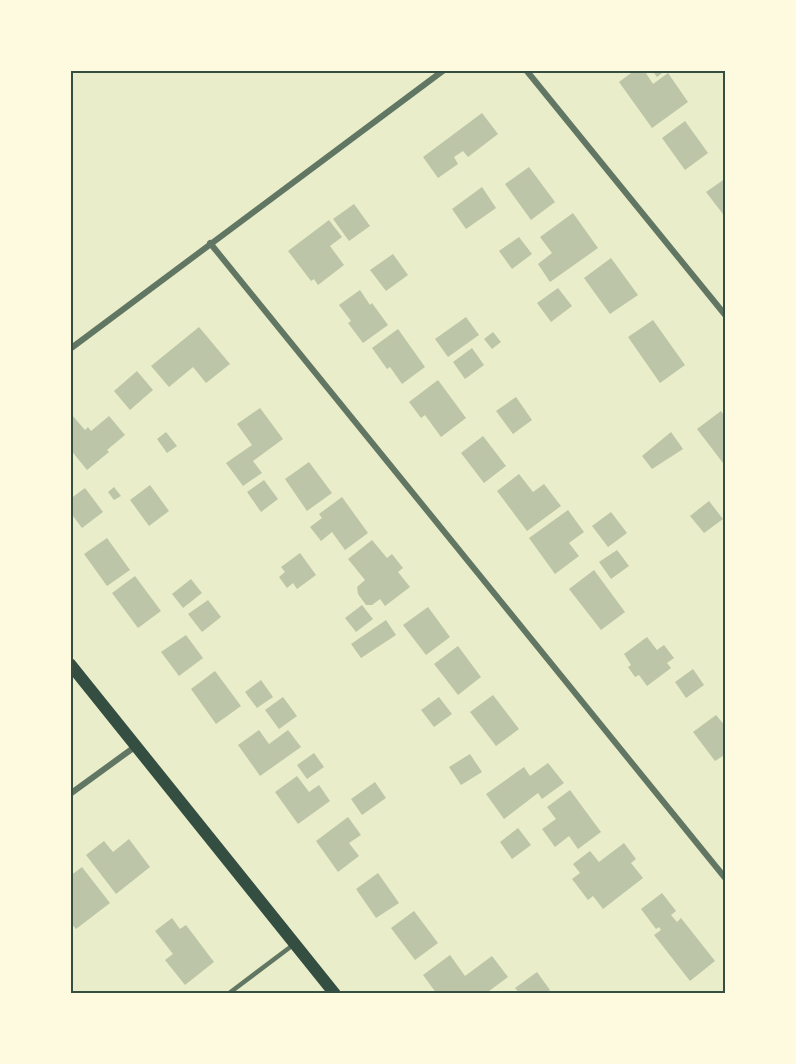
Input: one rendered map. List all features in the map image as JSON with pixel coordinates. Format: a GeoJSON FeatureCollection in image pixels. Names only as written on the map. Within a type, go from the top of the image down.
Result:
{"type":"FeatureCollection","features":[{"type":"Feature","properties":{"kind":"main road"},"geometry":{"type":"LineString","coordinates":[[70,664],[335,993]]}},
{"type":"Feature","properties":{"kind":"street"},"geometry":{"type":"LineString","coordinates":[[70,349],[444,70]]}},
{"type":"Feature","properties":{"kind":"street"},"geometry":{"type":"LineString","coordinates":[[526,70],[726,316]]}},
{"type":"Feature","properties":{"kind":"street"},"geometry":{"type":"LineString","coordinates":[[210,243],[726,879]]}},
{"type":"Feature","properties":{"kind":"street"},"geometry":{"type":"LineString","coordinates":[[70,794],[136,746]]}},
{"type":"Feature","properties":{"kind":"lane"},"geometry":{"type":"LineString","coordinates":[[228,993],[294,944]]}},
{"type":"Feature","properties":{"kind":"building"},"geometry":{"type":"Polygon","coordinates":[[[635,70],[644,70],[653,84],[668,73],[688,102],[652,128],[619,82],[635,70]]]}},
{"type":"Feature","properties":{"kind":"building"},"geometry":{"type":"Polygon","coordinates":[[[652,70],[666,70],[657,77],[652,70]]]}},
{"type":"Feature","properties":{"kind":"building"},"geometry":{"type":"Polygon","coordinates":[[[482,113],[498,134],[468,157],[463,151],[454,157],[458,164],[438,178],[423,157],[482,113]]]}},
{"type":"Feature","properties":{"kind":"building"},"geometry":{"type":"Polygon","coordinates":[[[685,121],[708,153],[685,170],[662,138],[685,121]]]}},
{"type":"Feature","properties":{"kind":"building"},"geometry":{"type":"Polygon","coordinates":[[[529,167],[555,202],[531,220],[505,184],[529,167]]]}},
{"type":"Feature","properties":{"kind":"building"},"geometry":{"type":"Polygon","coordinates":[[[726,178],[726,218],[706,192],[726,178]]]}},
{"type":"Feature","properties":{"kind":"building"},"geometry":{"type":"Polygon","coordinates":[[[482,187],[496,208],[466,229],[452,209],[482,187]]]}},
{"type":"Feature","properties":{"kind":"building"},"geometry":{"type":"Polygon","coordinates":[[[354,204],[370,226],[349,241],[333,219],[354,204]]]}},
{"type":"Feature","properties":{"kind":"building"},"geometry":{"type":"Polygon","coordinates":[[[573,213],[598,248],[550,282],[538,264],[552,253],[540,237],[573,213]]]}},
{"type":"Feature","properties":{"kind":"building"},"geometry":{"type":"Polygon","coordinates":[[[329,220],[342,237],[330,246],[344,265],[318,285],[314,279],[311,281],[288,251],[329,220]]]}},
{"type":"Feature","properties":{"kind":"building"},"geometry":{"type":"Polygon","coordinates":[[[519,237],[532,254],[512,269],[499,251],[519,237]]]}},
{"type":"Feature","properties":{"kind":"building"},"geometry":{"type":"Polygon","coordinates":[[[393,254],[408,275],[386,291],[370,270],[393,254]]]}},
{"type":"Feature","properties":{"kind":"building"},"geometry":{"type":"Polygon","coordinates":[[[611,258],[638,295],[610,314],[584,278],[611,258]]]}},
{"type":"Feature","properties":{"kind":"building"},"geometry":{"type":"Polygon","coordinates":[[[558,288],[572,306],[551,322],[537,303],[558,288]]]}},
{"type":"Feature","properties":{"kind":"building"},"geometry":{"type":"Polygon","coordinates":[[[360,290],[388,325],[363,343],[348,323],[351,321],[339,305],[360,290]]]}},
{"type":"Feature","properties":{"kind":"building"},"geometry":{"type":"Polygon","coordinates":[[[466,317],[479,335],[448,357],[435,339],[466,317]]]}},
{"type":"Feature","properties":{"kind":"building"},"geometry":{"type":"Polygon","coordinates":[[[653,320],[685,365],[660,383],[628,337],[653,320]]]}},
{"type":"Feature","properties":{"kind":"building"},"geometry":{"type":"Polygon","coordinates":[[[199,327],[230,364],[206,383],[193,367],[169,387],[151,366],[199,327]]]}},
{"type":"Feature","properties":{"kind":"building"},"geometry":{"type":"Polygon","coordinates":[[[398,329],[425,367],[402,384],[390,367],[387,369],[372,348],[398,329]]]}},
{"type":"Feature","properties":{"kind":"building"},"geometry":{"type":"Polygon","coordinates":[[[493,332],[501,342],[492,349],[484,339],[493,332]]]}},
{"type":"Feature","properties":{"kind":"building"},"geometry":{"type":"Polygon","coordinates":[[[472,348],[484,365],[465,379],[453,362],[472,348]]]}},
{"type":"Feature","properties":{"kind":"building"},"geometry":{"type":"Polygon","coordinates":[[[137,371],[153,390],[130,410],[114,391],[137,371]]]}},
{"type":"Feature","properties":{"kind":"building"},"geometry":{"type":"Polygon","coordinates":[[[438,380],[466,418],[441,437],[425,415],[421,418],[409,402],[438,380]]]}},
{"type":"Feature","properties":{"kind":"building"},"geometry":{"type":"Polygon","coordinates":[[[516,397],[532,420],[513,434],[496,411],[516,397]]]}},
{"type":"Feature","properties":{"kind":"building"},"geometry":{"type":"Polygon","coordinates":[[[260,408],[283,439],[253,461],[262,473],[243,486],[226,463],[252,445],[237,424],[260,408]]]}},
{"type":"Feature","properties":{"kind":"building"},"geometry":{"type":"Polygon","coordinates":[[[721,411],[726,418],[726,467],[697,429],[721,411]]]}},
{"type":"Feature","properties":{"kind":"building"},"geometry":{"type":"Polygon","coordinates":[[[72,415],[85,430],[88,427],[91,431],[109,416],[125,435],[87,470],[70,449],[70,416],[72,415]]]}},
{"type":"Feature","properties":{"kind":"building"},"geometry":{"type":"Polygon","coordinates":[[[166,432],[177,446],[167,453],[157,439],[166,432]]]}},
{"type":"Feature","properties":{"kind":"building"},"geometry":{"type":"Polygon","coordinates":[[[671,432],[683,449],[652,469],[642,456],[671,432]]]}},
{"type":"Feature","properties":{"kind":"building"},"geometry":{"type":"Polygon","coordinates":[[[483,436],[506,466],[484,483],[461,453],[483,436]]]}},
{"type":"Feature","properties":{"kind":"building"},"geometry":{"type":"Polygon","coordinates":[[[309,462],[332,493],[307,511],[285,479],[309,462]]]}},
{"type":"Feature","properties":{"kind":"building"},"geometry":{"type":"Polygon","coordinates":[[[519,474],[533,492],[544,484],[561,506],[527,531],[497,491],[519,474]]]}},
{"type":"Feature","properties":{"kind":"building"},"geometry":{"type":"Polygon","coordinates":[[[264,480],[278,499],[261,512],[247,492],[264,480]]]}},
{"type":"Feature","properties":{"kind":"building"},"geometry":{"type":"Polygon","coordinates":[[[150,485],[169,511],[149,526],[130,500],[150,485]]]}},
{"type":"Feature","properties":{"kind":"building"},"geometry":{"type":"Polygon","coordinates":[[[114,487],[121,496],[114,500],[108,492],[114,487]]]}},
{"type":"Feature","properties":{"kind":"building"},"geometry":{"type":"Polygon","coordinates":[[[85,488],[103,512],[82,528],[70,512],[70,499],[85,488]]]}},
{"type":"Feature","properties":{"kind":"building"},"geometry":{"type":"Polygon","coordinates":[[[342,497],[368,533],[345,550],[332,532],[321,541],[310,527],[322,518],[319,514],[342,497]]]}},
{"type":"Feature","properties":{"kind":"building"},"geometry":{"type":"Polygon","coordinates":[[[709,501],[723,519],[704,533],[690,516],[709,501]]]}},
{"type":"Feature","properties":{"kind":"building"},"geometry":{"type":"Polygon","coordinates":[[[568,510],[584,532],[569,543],[579,556],[555,574],[529,538],[568,510]]]}},
{"type":"Feature","properties":{"kind":"building"},"geometry":{"type":"Polygon","coordinates":[[[611,512],[627,533],[608,547],[592,526],[611,512]]]}},
{"type":"Feature","properties":{"kind":"building"},"geometry":{"type":"Polygon","coordinates":[[[107,538],[130,570],[107,586],[84,554],[107,538]]]}},
{"type":"Feature","properties":{"kind":"building"},"geometry":{"type":"Polygon","coordinates":[[[372,540],[387,558],[392,554],[403,568],[398,572],[410,587],[385,606],[380,599],[372,605],[366,605],[358,594],[357,587],[365,580],[348,559],[372,540]]]}},
{"type":"Feature","properties":{"kind":"building"},"geometry":{"type":"Polygon","coordinates":[[[617,550],[629,566],[611,579],[599,562],[617,550]]]}},
{"type":"Feature","properties":{"kind":"building"},"geometry":{"type":"Polygon","coordinates":[[[300,553],[316,575],[297,589],[293,583],[287,588],[279,577],[285,572],[281,567],[300,553]]]}},
{"type":"Feature","properties":{"kind":"building"},"geometry":{"type":"Polygon","coordinates":[[[594,570],[625,612],[601,630],[569,589],[594,570]]]}},
{"type":"Feature","properties":{"kind":"building"},"geometry":{"type":"Polygon","coordinates":[[[135,576],[161,611],[138,628],[112,593],[135,576]]]}},
{"type":"Feature","properties":{"kind":"building"},"geometry":{"type":"Polygon","coordinates":[[[191,579],[202,593],[183,608],[172,594],[191,579]]]}},
{"type":"Feature","properties":{"kind":"building"},"geometry":{"type":"Polygon","coordinates":[[[208,600],[221,617],[202,632],[188,614],[208,600]]]}},
{"type":"Feature","properties":{"kind":"building"},"geometry":{"type":"Polygon","coordinates":[[[362,605],[373,619],[356,632],[345,618],[362,605]]]}},
{"type":"Feature","properties":{"kind":"building"},"geometry":{"type":"Polygon","coordinates":[[[428,607],[450,637],[426,655],[403,625],[428,607]]]}},
{"type":"Feature","properties":{"kind":"building"},"geometry":{"type":"Polygon","coordinates":[[[386,620],[396,635],[361,658],[351,644],[386,620]]]}},
{"type":"Feature","properties":{"kind":"building"},"geometry":{"type":"Polygon","coordinates":[[[186,635],[203,658],[179,676],[161,652],[186,635]]]}},
{"type":"Feature","properties":{"kind":"building"},"geometry":{"type":"Polygon","coordinates":[[[647,637],[657,650],[664,645],[674,658],[667,663],[671,668],[647,686],[639,675],[635,677],[628,667],[631,665],[624,654],[647,637]]]}},
{"type":"Feature","properties":{"kind":"building"},"geometry":{"type":"Polygon","coordinates":[[[458,646],[481,677],[458,695],[434,664],[458,646]]]}},
{"type":"Feature","properties":{"kind":"building"},"geometry":{"type":"Polygon","coordinates":[[[693,669],[704,685],[686,698],[675,682],[693,669]]]}},
{"type":"Feature","properties":{"kind":"building"},"geometry":{"type":"Polygon","coordinates":[[[215,671],[241,706],[216,724],[191,689],[215,671]]]}},
{"type":"Feature","properties":{"kind":"building"},"geometry":{"type":"Polygon","coordinates":[[[261,680],[273,697],[257,708],[245,692],[261,680]]]}},
{"type":"Feature","properties":{"kind":"building"},"geometry":{"type":"Polygon","coordinates":[[[493,695],[519,729],[496,746],[470,712],[493,695]]]}},
{"type":"Feature","properties":{"kind":"building"},"geometry":{"type":"Polygon","coordinates":[[[283,697],[297,716],[279,729],[265,710],[283,697]]]}},
{"type":"Feature","properties":{"kind":"building"},"geometry":{"type":"Polygon","coordinates":[[[439,697],[452,714],[434,727],[421,710],[439,697]]]}},
{"type":"Feature","properties":{"kind":"building"},"geometry":{"type":"Polygon","coordinates":[[[716,715],[726,727],[726,754],[715,761],[693,732],[716,715]]]}},
{"type":"Feature","properties":{"kind":"building"},"geometry":{"type":"Polygon","coordinates":[[[259,730],[269,744],[288,730],[301,747],[260,776],[238,745],[259,730]]]}},
{"type":"Feature","properties":{"kind":"building"},"geometry":{"type":"Polygon","coordinates":[[[314,753],[324,767],[307,779],[297,765],[314,753]]]}},
{"type":"Feature","properties":{"kind":"building"},"geometry":{"type":"Polygon","coordinates":[[[470,754],[482,772],[461,785],[449,767],[470,754]]]}},
{"type":"Feature","properties":{"kind":"building"},"geometry":{"type":"Polygon","coordinates":[[[548,763],[564,783],[542,799],[538,793],[504,819],[486,794],[524,767],[530,776],[548,763]]]}},
{"type":"Feature","properties":{"kind":"building"},"geometry":{"type":"Polygon","coordinates":[[[297,776],[309,792],[319,785],[330,801],[298,824],[275,792],[297,776]]]}},
{"type":"Feature","properties":{"kind":"building"},"geometry":{"type":"Polygon","coordinates":[[[375,782],[386,798],[362,815],[351,799],[375,782]]]}},
{"type":"Feature","properties":{"kind":"building"},"geometry":{"type":"Polygon","coordinates":[[[570,790],[601,832],[578,849],[569,836],[555,847],[542,829],[556,819],[547,807],[570,790]]]}},
{"type":"Feature","properties":{"kind":"building"},"geometry":{"type":"Polygon","coordinates":[[[348,817],[361,835],[349,843],[359,856],[338,872],[316,841],[348,817]]]}},
{"type":"Feature","properties":{"kind":"building"},"geometry":{"type":"Polygon","coordinates":[[[518,828],[531,845],[512,859],[500,842],[518,828]]]}},
{"type":"Feature","properties":{"kind":"building"},"geometry":{"type":"Polygon","coordinates":[[[129,839],[150,867],[116,894],[86,855],[104,841],[113,852],[129,839]]]}},
{"type":"Feature","properties":{"kind":"building"},"geometry":{"type":"Polygon","coordinates":[[[624,843],[636,859],[631,863],[643,878],[603,909],[593,896],[588,900],[572,879],[580,873],[573,864],[590,851],[599,862],[624,843]]]}},
{"type":"Feature","properties":{"kind":"building"},"geometry":{"type":"Polygon","coordinates":[[[82,867],[110,903],[76,929],[70,922],[70,876],[82,867]]]}},
{"type":"Feature","properties":{"kind":"building"},"geometry":{"type":"Polygon","coordinates":[[[378,873],[399,903],[376,918],[356,889],[378,873]]]}},
{"type":"Feature","properties":{"kind":"building"},"geometry":{"type":"Polygon","coordinates":[[[662,893],[676,911],[671,915],[677,922],[681,918],[715,961],[690,981],[654,935],[661,930],[659,927],[656,929],[641,909],[662,893]]]}},
{"type":"Feature","properties":{"kind":"building"},"geometry":{"type":"Polygon","coordinates":[[[414,911],[438,943],[415,960],[391,928],[414,911]]]}},
{"type":"Feature","properties":{"kind":"building"},"geometry":{"type":"Polygon","coordinates":[[[172,918],[180,929],[186,925],[214,962],[185,985],[165,960],[173,954],[155,931],[172,918]]]}},
{"type":"Feature","properties":{"kind":"building"},"geometry":{"type":"Polygon","coordinates":[[[450,955],[465,976],[492,956],[508,977],[485,994],[437,994],[423,975],[450,955]]]}},
{"type":"Feature","properties":{"kind":"building"},"geometry":{"type":"Polygon","coordinates":[[[537,972],[550,990],[546,994],[520,994],[515,988],[537,972]]]}}]}
